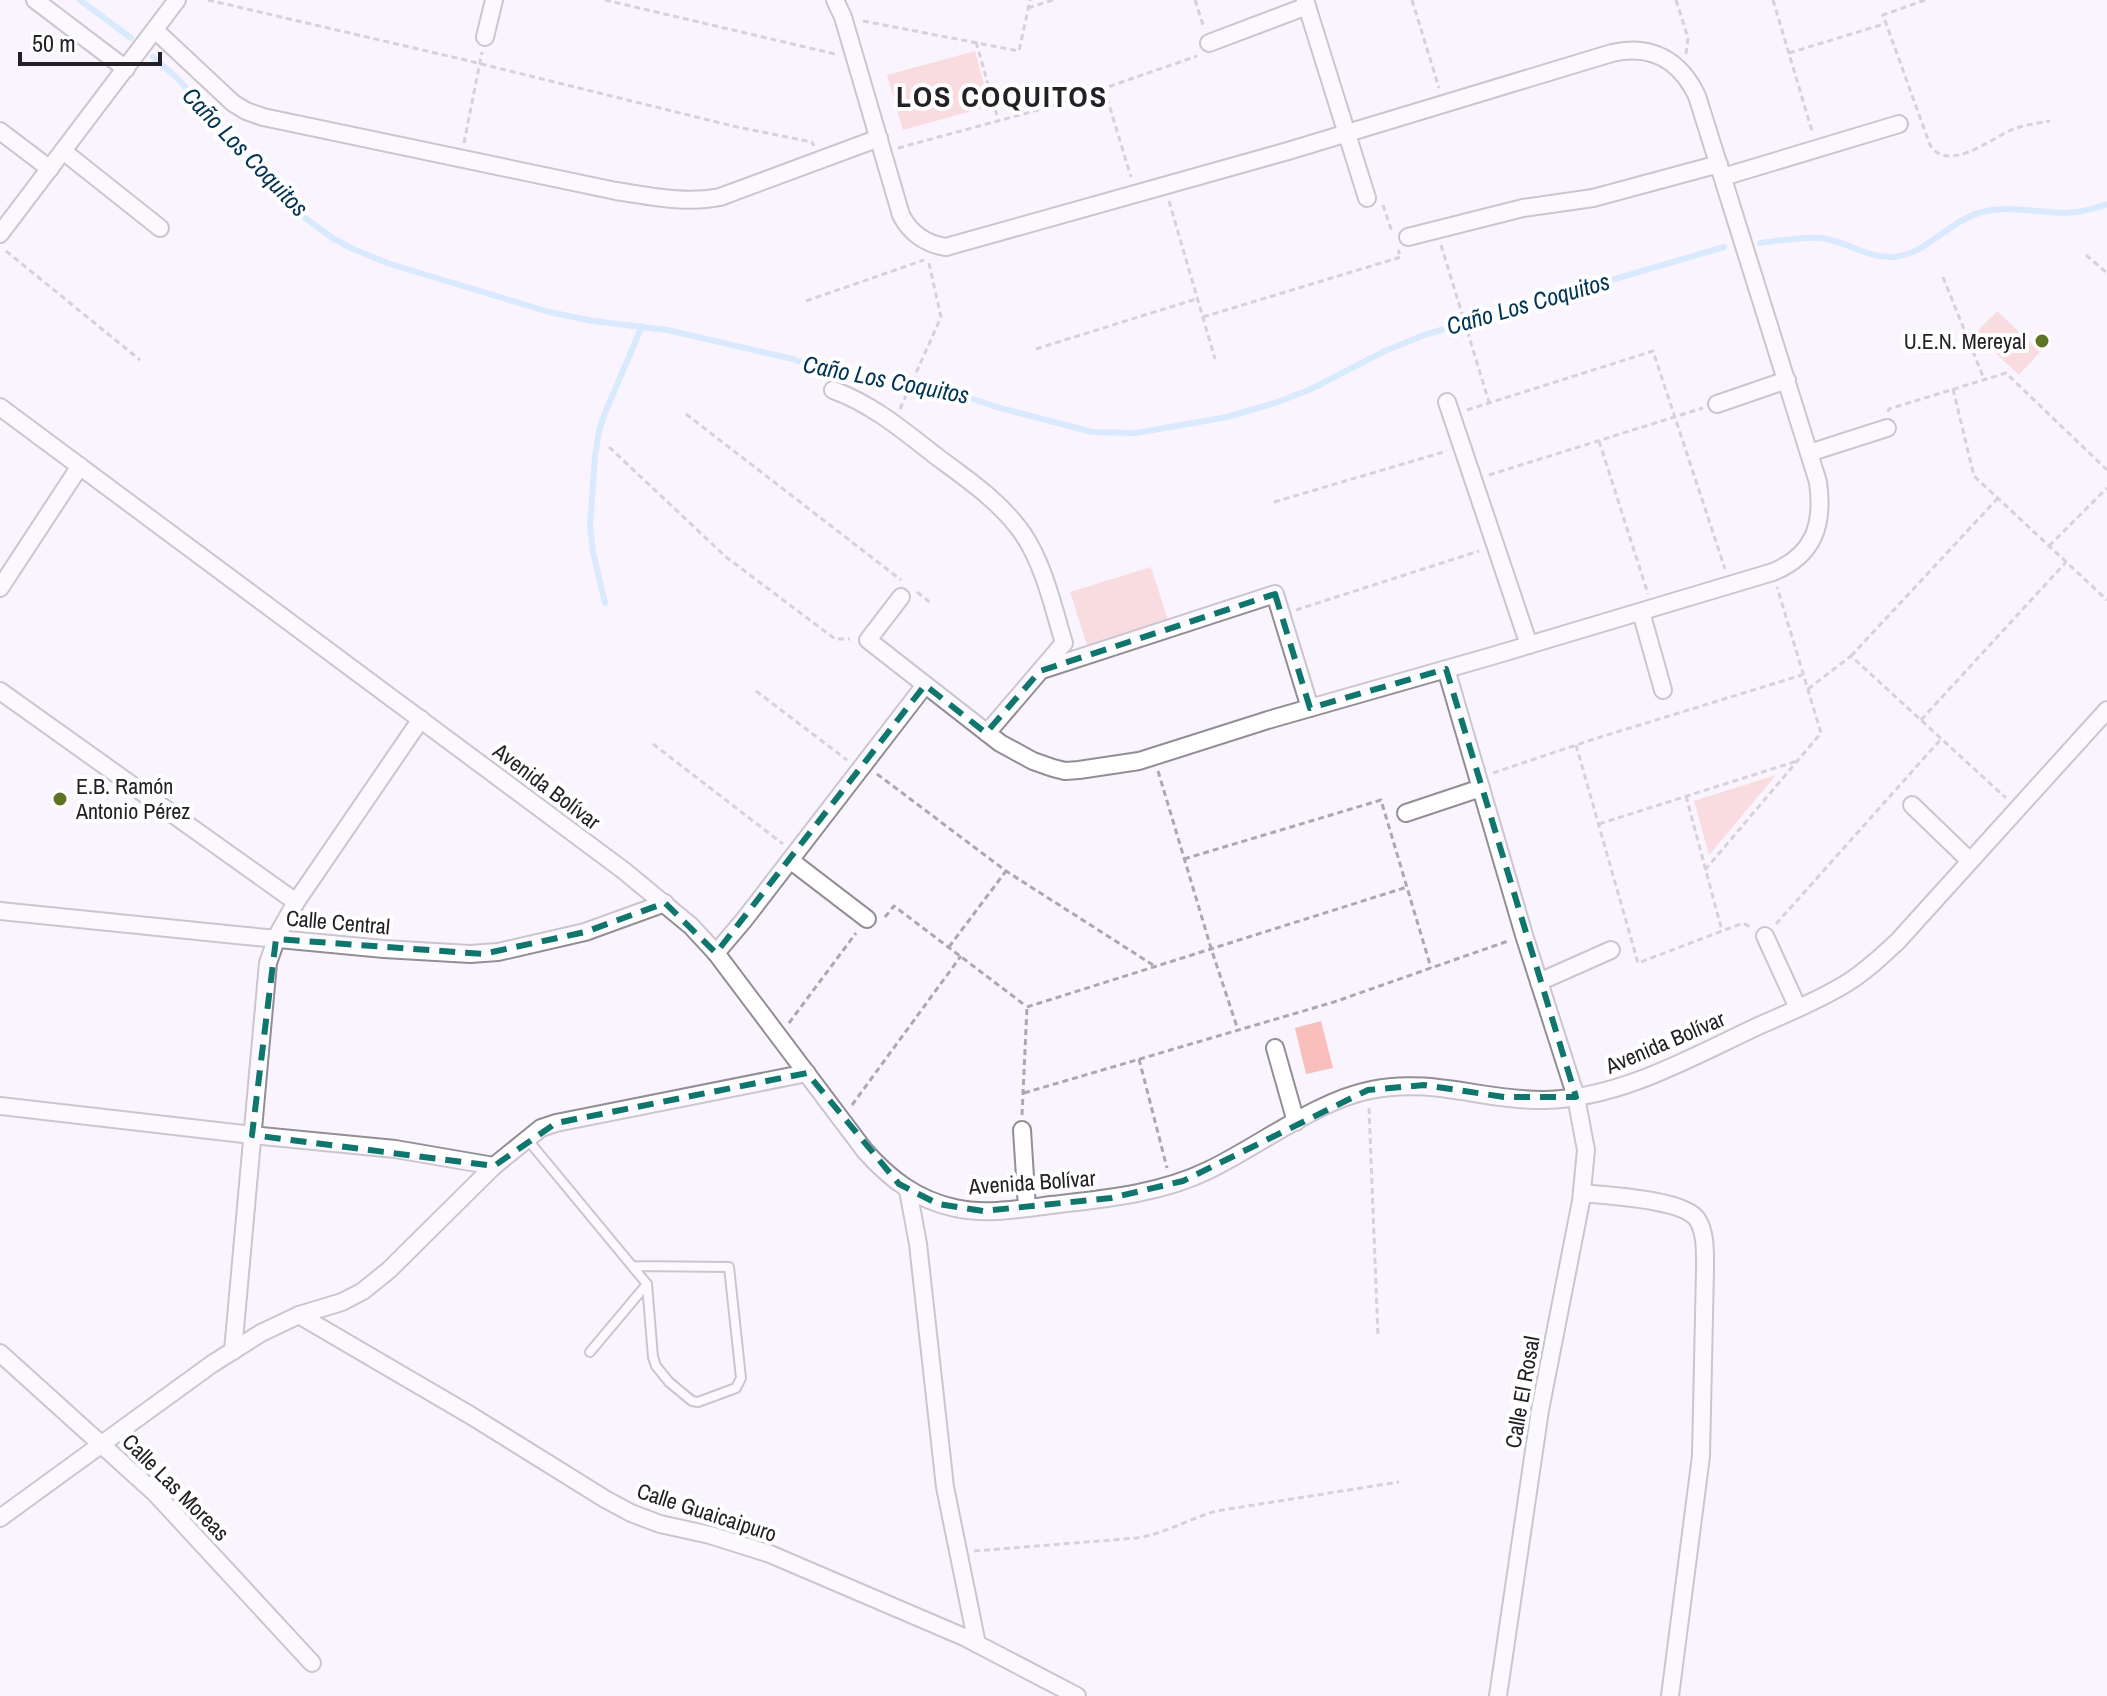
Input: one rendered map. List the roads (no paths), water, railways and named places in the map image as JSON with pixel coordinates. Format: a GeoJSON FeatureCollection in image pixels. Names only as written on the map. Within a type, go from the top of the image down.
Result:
{"type":"FeatureCollection","features":[{"type":"Feature","properties":{"kind":"street"},"geometry":{"type":"LineString","coordinates":[[35,0],[126,69]]}},
{"type":"Feature","properties":{"kind":"street"},"geometry":{"type":"LineString","coordinates":[[0,234],[177,0]]}},
{"type":"Feature","properties":{"kind":"street"},"geometry":{"type":"LineString","coordinates":[[485,37],[494,0]]}},
{"type":"Feature","properties":{"kind":"street"},"geometry":{"type":"LineString","coordinates":[[835,0],[843,17],[901,215],[906,224],[924,240],[946,247],[1626,50],[1650,52],[1663,58],[1684,73],[1697,96],[1820,494],[1817,527],[1800,557],[1773,572],[1153,756],[1065,771],[1033,761],[987,733],[868,640],[901,597]]}},
{"type":"Feature","properties":{"kind":"street"},"geometry":{"type":"LineString","coordinates":[[1209,43],[1306,3],[1367,198]]}},
{"type":"Feature","properties":{"kind":"street"},"geometry":{"type":"LineString","coordinates":[[155,30],[211,84],[246,111],[284,123],[616,191],[670,199],[720,197],[820,159],[881,145]]}},
{"type":"Feature","properties":{"kind":"street"},"geometry":{"type":"LineString","coordinates":[[1400,242],[1436,229],[1523,208],[1593,198],[1817,149],[1899,124]]}},
{"type":"Feature","properties":{"kind":"street"},"geometry":{"type":"LineString","coordinates":[[0,131],[50,169]]}},
{"type":"Feature","properties":{"kind":"street"},"geometry":{"type":"LineString","coordinates":[[63,151],[160,228]]}},
{"type":"Feature","properties":{"kind":"street"},"geometry":{"type":"LineString","coordinates":[[1717,404],[1787,380]]}},
{"type":"Feature","properties":{"kind":"street"},"geometry":{"type":"LineString","coordinates":[[833,390],[852,397],[893,423],[973,484],[997,504],[1023,535],[1036,557],[1064,643],[987,733]]}},
{"type":"Feature","properties":{"kind":"street","name":"Avenida Bolívar"},"geometry":{"type":"LineString","coordinates":[[0,407],[665,903],[716,953],[884,1172],[918,1196],[956,1209],[1027,1208],[1111,1198],[1171,1184],[1209,1171],[1296,1122],[1344,1098],[1368,1090],[1424,1085],[1504,1097],[1543,1100],[1576,1097],[1609,1091],[1689,1059],[1845,984],[1879,959],[2107,710]]}},
{"type":"Feature","properties":{"kind":"street"},"geometry":{"type":"LineString","coordinates":[[1450,409],[1529,645]]}},
{"type":"Feature","properties":{"kind":"street"},"geometry":{"type":"LineString","coordinates":[[1809,453],[1887,428]]}},
{"type":"Feature","properties":{"kind":"street"},"geometry":{"type":"LineString","coordinates":[[0,588],[80,466]]}},
{"type":"Feature","properties":{"kind":"street"},"geometry":{"type":"LineString","coordinates":[[1040,671],[1275,594],[1310,708]]}},
{"type":"Feature","properties":{"kind":"street"},"geometry":{"type":"LineString","coordinates":[[1646,610],[1663,690]]}},
{"type":"Feature","properties":{"kind":"street","name":"Calle El Rosal"},"geometry":{"type":"LineString","coordinates":[[1446,669],[1524,935],[1576,1097],[1586,1150],[1582,1193],[1540,1410],[1498,1696]]}},
{"type":"Feature","properties":{"kind":"street"},"geometry":{"type":"LineString","coordinates":[[716,953],[925,685]]}},
{"type":"Feature","properties":{"kind":"street"},"geometry":{"type":"LineString","coordinates":[[0,691],[296,902]]}},
{"type":"Feature","properties":{"kind":"street"},"geometry":{"type":"LineString","coordinates":[[233,1351],[268,963],[276,939],[296,902],[421,719]]}},
{"type":"Feature","properties":{"kind":"street"},"geometry":{"type":"LineString","coordinates":[[1406,813],[1480,783]]}},
{"type":"Feature","properties":{"kind":"street"},"geometry":{"type":"LineString","coordinates":[[1912,805],[1970,861]]}},
{"type":"Feature","properties":{"kind":"street"},"geometry":{"type":"LineString","coordinates":[[793,857],[867,919]]}},
{"type":"Feature","properties":{"kind":"street","name":"Calle Central"},"geometry":{"type":"LineString","coordinates":[[0,911],[276,939],[483,954],[585,932],[665,903]]}},
{"type":"Feature","properties":{"kind":"street"},"geometry":{"type":"LineString","coordinates":[[1765,936],[1798,1008]]}},
{"type":"Feature","properties":{"kind":"street"},"geometry":{"type":"LineString","coordinates":[[1539,982],[1611,950]]}},
{"type":"Feature","properties":{"kind":"street"},"geometry":{"type":"LineString","coordinates":[[1275,1048],[1296,1122]]}},
{"type":"Feature","properties":{"kind":"street"},"geometry":{"type":"LineString","coordinates":[[0,1518],[212,1364],[261,1333],[363,1291],[389,1270],[494,1166],[541,1128],[807,1073]]}},
{"type":"Feature","properties":{"kind":"street"},"geometry":{"type":"LineString","coordinates":[[0,1106],[395,1149],[494,1166]]}},
{"type":"Feature","properties":{"kind":"street"},"geometry":{"type":"LineString","coordinates":[[1022,1130],[1027,1208]]}},
{"type":"Feature","properties":{"kind":"street"},"geometry":{"type":"LineString","coordinates":[[908,1190],[920,1260],[945,1487],[977,1644]]}},
{"type":"Feature","properties":{"kind":"street"},"geometry":{"type":"LineString","coordinates":[[1582,1193],[1681,1207],[1697,1219],[1704,1240],[1701,1456],[1670,1696]]}},
{"type":"Feature","properties":{"kind":"street","name":"Calle Guaicaipuro"},"geometry":{"type":"LineString","coordinates":[[299,1315],[631,1513],[770,1554],[977,1644],[1077,1696]]}},
{"type":"Feature","properties":{"kind":"street","name":"Calle Las Moreas"},"geometry":{"type":"LineString","coordinates":[[0,1353],[166,1504],[312,1663]]}},
{"type":"Feature","properties":{"kind":"lane"},"geometry":{"type":"LineString","coordinates":[[527,1139],[647,1284],[653,1357],[661,1374],[692,1401],[698,1402],[736,1388],[741,1378],[729,1267],[633,1266]]}},
{"type":"Feature","properties":{"kind":"lane"},"geometry":{"type":"LineString","coordinates":[[590,1352],[647,1284]]}},
{"type":"Feature","properties":{"kind":"waterway","name":"Caño Los Coquitos"},"geometry":{"type":"LineString","coordinates":[[80,0],[131,38]]}},
{"type":"Feature","properties":{"kind":"waterway","name":"Caño Los Coquitos"},"geometry":{"type":"LineString","coordinates":[[153,57],[176,77],[305,218],[334,239],[387,263],[549,312],[667,330],[793,359],[851,377],[914,381],[1092,432],[1136,433],[1227,417],[1275,403],[1424,335],[1724,247]]}},
{"type":"Feature","properties":{"kind":"waterway","name":"Caño Los Coquitos"},"geometry":{"type":"LineString","coordinates":[[1760,243],[1821,238],[1874,255],[1892,257],[1915,251],[1968,217],[1989,210],[2065,213],[2107,204]]}},
{"type":"Feature","properties":{"kind":"waterway"},"geometry":{"type":"LineString","coordinates":[[605,603],[590,526],[595,456],[605,413],[642,326]]}},
{"type":"Feature","properties":{"kind":"place","name":"U.E.N. Mereyal"},"geometry":{"type":"Point","coordinates":[2042,341]}},
{"type":"Feature","properties":{"kind":"place","name":"E.B. Ramón Antonio Pérez"},"geometry":{"type":"Point","coordinates":[60,799]}},
{"type":"Feature","properties":{"kind":"district","name":"LOS COQUITOS"},"geometry":{"type":"Point","coordinates":[1002,97]}}]}
